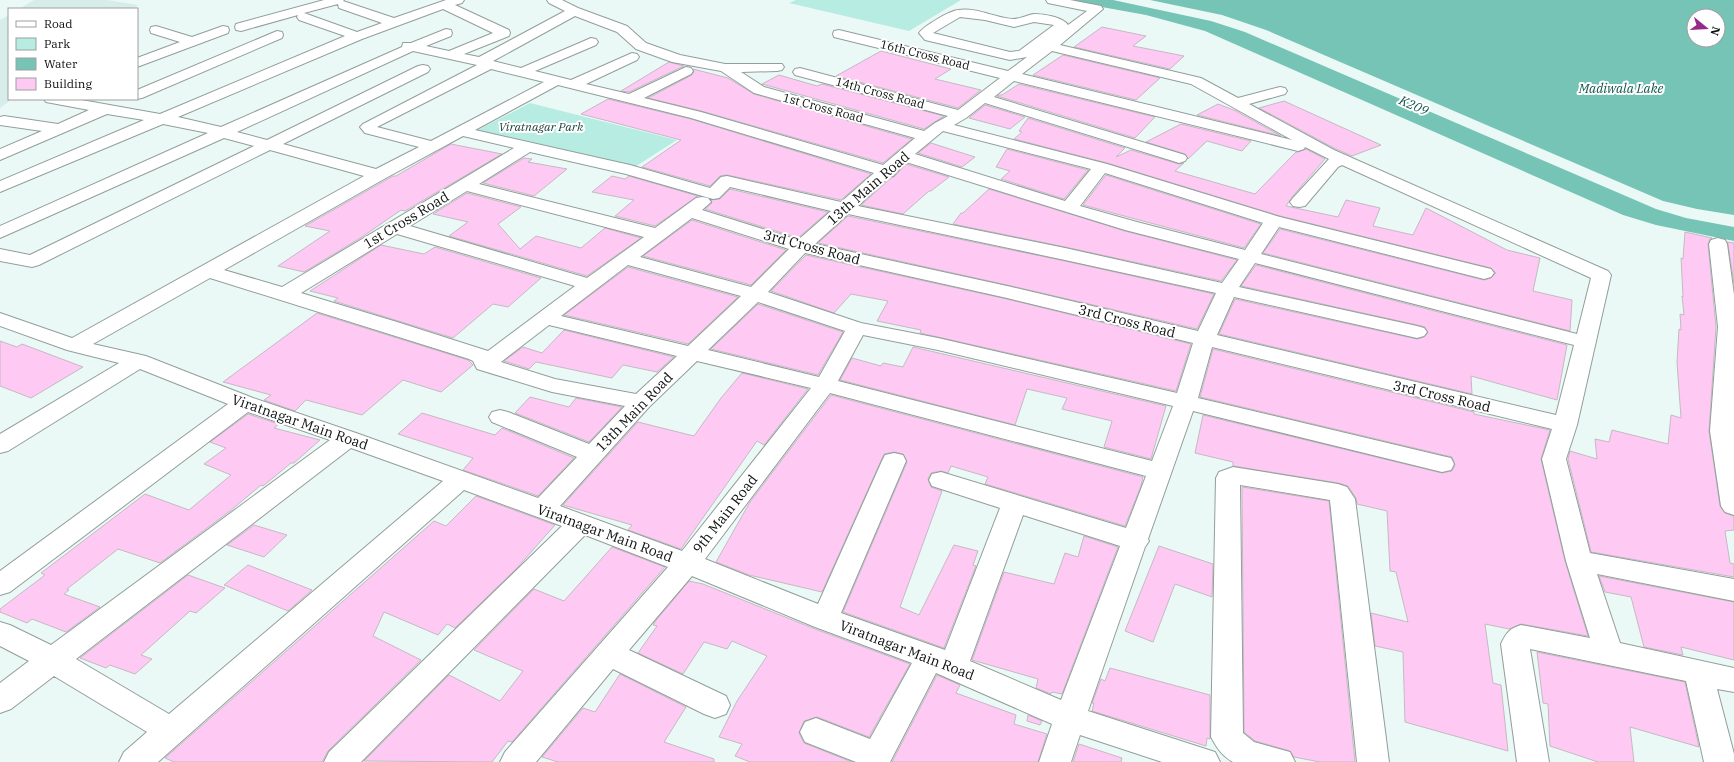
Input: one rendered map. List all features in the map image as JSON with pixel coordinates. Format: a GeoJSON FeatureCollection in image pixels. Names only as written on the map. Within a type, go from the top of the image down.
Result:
{"type":"FeatureCollection","features":[{"type":"Feature","properties":{"kind":"street"},"geometry":{"type":"LineString","coordinates":[[0,187],[357,36],[458,0]]}},
{"type":"Feature","properties":{"kind":"street"},"geometry":{"type":"LineString","coordinates":[[553,0],[574,11],[622,29],[640,46],[677,59],[725,68],[777,67]]}},
{"type":"Feature","properties":{"kind":"street","name":"13th Main Road"},"geometry":{"type":"LineString","coordinates":[[542,510],[641,402],[693,354],[843,208],[933,132],[961,115],[1011,76],[1043,45],[1097,9],[1052,0]]}},
{"type":"Feature","properties":{"kind":"street"},"geometry":{"type":"LineString","coordinates":[[241,28],[340,2],[395,23]]}},
{"type":"Feature","properties":{"kind":"street"},"geometry":{"type":"LineString","coordinates":[[444,5],[504,33],[450,55]]}},
{"type":"Feature","properties":{"kind":"street"},"geometry":{"type":"LineString","coordinates":[[432,146],[370,130],[368,127],[486,63],[574,11]]}},
{"type":"Feature","properties":{"kind":"street"},"geometry":{"type":"LineString","coordinates":[[1043,45],[1062,25],[1043,19],[1034,18],[1014,23],[986,16],[959,13],[953,15],[925,33],[930,37],[1010,56],[1023,54],[1043,45],[1196,81],[1334,156],[1601,275],[1565,425],[1554,459],[1579,561],[1603,633],[1608,654]]}},
{"type":"Feature","properties":{"kind":"street"},"geometry":{"type":"LineString","coordinates":[[304,17],[357,36]]}},
{"type":"Feature","properties":{"kind":"street"},"geometry":{"type":"LineString","coordinates":[[156,30],[194,42]]}},
{"type":"Feature","properties":{"kind":"street"},"geometry":{"type":"LineString","coordinates":[[138,63],[223,30]]}},
{"type":"Feature","properties":{"kind":"street"},"geometry":{"type":"LineString","coordinates":[[0,234],[223,132],[446,33]]}},
{"type":"Feature","properties":{"kind":"street","name":"16th Cross Road"},"geometry":{"type":"LineString","coordinates":[[839,34],[1334,156]]}},
{"type":"Feature","properties":{"kind":"street"},"geometry":{"type":"LineString","coordinates":[[392,41],[696,115],[887,172]]}},
{"type":"Feature","properties":{"kind":"street"},"geometry":{"type":"LineString","coordinates":[[138,95],[277,42]]}},
{"type":"Feature","properties":{"kind":"street"},"geometry":{"type":"LineString","coordinates":[[522,72],[591,42]]}},
{"type":"Feature","properties":{"kind":"street"},"geometry":{"type":"LineString","coordinates":[[295,49],[316,53]]}},
{"type":"Feature","properties":{"kind":"street"},"geometry":{"type":"LineString","coordinates":[[572,85],[632,57]]}},
{"type":"Feature","properties":{"kind":"street","name":"1st Cross Road"},"geometry":{"type":"LineString","coordinates":[[725,68],[758,90],[933,132],[1101,167],[1274,221],[1484,273]]}},
{"type":"Feature","properties":{"kind":"street"},"geometry":{"type":"LineString","coordinates":[[0,255],[32,260],[423,69]]}},
{"type":"Feature","properties":{"kind":"street"},"geometry":{"type":"LineString","coordinates":[[631,99],[686,71]]}},
{"type":"Feature","properties":{"kind":"street","name":"14th Cross Road"},"geometry":{"type":"LineString","coordinates":[[800,72],[961,115]]}},
{"type":"Feature","properties":{"kind":"street"},"geometry":{"type":"LineString","coordinates":[[74,346],[378,175],[556,81]]}},
{"type":"Feature","properties":{"kind":"street"},"geometry":{"type":"LineString","coordinates":[[1235,103],[1280,91]]}},
{"type":"Feature","properties":{"kind":"street"},"geometry":{"type":"LineString","coordinates":[[983,98],[1179,158]]}},
{"type":"Feature","properties":{"kind":"street"},"geometry":{"type":"LineString","coordinates":[[56,100],[195,125],[378,175]]}},
{"type":"Feature","properties":{"kind":"street"},"geometry":{"type":"LineString","coordinates":[[0,155],[126,100]]}},
{"type":"Feature","properties":{"kind":"street"},"geometry":{"type":"LineString","coordinates":[[4,121],[60,129]]}},
{"type":"Feature","properties":{"kind":"street"},"geometry":{"type":"LineString","coordinates":[[459,131],[630,170],[713,194]]}},
{"type":"Feature","properties":{"kind":"street","name":"1st Cross Road"},"geometry":{"type":"LineString","coordinates":[[285,294],[527,147]]}},
{"type":"Feature","properties":{"kind":"street"},"geometry":{"type":"LineString","coordinates":[[903,156],[1131,226],[1585,342]]}},
{"type":"Feature","properties":{"kind":"street"},"geometry":{"type":"LineString","coordinates":[[1299,202],[1332,164],[1334,156]]}},
{"type":"Feature","properties":{"kind":"street"},"geometry":{"type":"LineString","coordinates":[[1069,208],[1101,167]]}},
{"type":"Feature","properties":{"kind":"street"},"geometry":{"type":"LineString","coordinates":[[485,364],[545,318],[691,212],[727,181],[843,208],[1065,254],[1418,332]]}},
{"type":"Feature","properties":{"kind":"street"},"geometry":{"type":"LineString","coordinates":[[464,185],[659,234]]}},
{"type":"Feature","properties":{"kind":"street","name":"3rd Cross Road"},"geometry":{"type":"LineString","coordinates":[[691,212],[802,247],[1007,292],[1565,425]]}},
{"type":"Feature","properties":{"kind":"street"},"geometry":{"type":"LineString","coordinates":[[1055,762],[1185,403],[1204,340],[1227,290],[1274,221]]}},
{"type":"Feature","properties":{"kind":"street"},"geometry":{"type":"LineString","coordinates":[[394,227],[591,285]]}},
{"type":"Feature","properties":{"kind":"street"},"geometry":{"type":"LineString","coordinates":[[1718,244],[1728,327],[1722,431],[1734,506]]}},
{"type":"Feature","properties":{"kind":"street"},"geometry":{"type":"LineString","coordinates":[[626,259],[755,294],[857,328],[938,344],[1442,464]]}},
{"type":"Feature","properties":{"kind":"street"},"geometry":{"type":"LineString","coordinates":[[208,271],[477,354],[482,357],[485,364],[552,385],[641,402]]}},
{"type":"Feature","properties":{"kind":"street","name":"Viratnagar Main Road"},"geometry":{"type":"LineString","coordinates":[[0,318],[74,346],[138,361],[245,403],[461,479],[687,563],[825,619],[941,662],[1070,718],[1204,762]]}},
{"type":"Feature","properties":{"kind":"street"},"geometry":{"type":"LineString","coordinates":[[545,318],[825,385],[1160,471]]}},
{"type":"Feature","properties":{"kind":"street","name":"9th Main Road"},"geometry":{"type":"LineString","coordinates":[[516,762],[687,563],[825,385],[857,328]]}},
{"type":"Feature","properties":{"kind":"street"},"geometry":{"type":"LineString","coordinates":[[0,445],[138,361]]}},
{"type":"Feature","properties":{"kind":"street"},"geometry":{"type":"LineString","coordinates":[[0,585],[245,403]]}},
{"type":"Feature","properties":{"kind":"street"},"geometry":{"type":"LineString","coordinates":[[500,417],[593,454]]}},
{"type":"Feature","properties":{"kind":"street"},"geometry":{"type":"LineString","coordinates":[[0,700],[348,438]]}},
{"type":"Feature","properties":{"kind":"street"},"geometry":{"type":"LineString","coordinates":[[825,619],[894,461]]}},
{"type":"Feature","properties":{"kind":"street"},"geometry":{"type":"LineString","coordinates":[[1279,762],[1238,749],[1232,745],[1227,737],[1228,478],[1232,475],[1334,492],[1338,493],[1342,499],[1373,762]]}},
{"type":"Feature","properties":{"kind":"street"},"geometry":{"type":"LineString","coordinates":[[135,762],[461,479]]}},
{"type":"Feature","properties":{"kind":"street"},"geometry":{"type":"LineString","coordinates":[[941,480],[1136,541]]}},
{"type":"Feature","properties":{"kind":"street"},"geometry":{"type":"LineString","coordinates":[[816,732],[875,759],[941,662],[1014,504]]}},
{"type":"Feature","properties":{"kind":"street"},"geometry":{"type":"LineString","coordinates":[[340,762],[580,524]]}},
{"type":"Feature","properties":{"kind":"street"},"geometry":{"type":"LineString","coordinates":[[1579,561],[1734,590]]}},
{"type":"Feature","properties":{"kind":"street"},"geometry":{"type":"LineString","coordinates":[[0,633],[53,660],[171,731]]}},
{"type":"Feature","properties":{"kind":"street"},"geometry":{"type":"LineString","coordinates":[[1533,762],[1514,644],[1521,636],[1698,671],[1734,680]]}},
{"type":"Feature","properties":{"kind":"street"},"geometry":{"type":"LineString","coordinates":[[609,654],[715,705]]}},
{"type":"Feature","properties":{"kind":"street"},"geometry":{"type":"LineString","coordinates":[[1698,671],[1720,762]]}},
{"type":"Feature","properties":{"kind":"shaded area"},"geometry":{"type":"Polygon","coordinates":[[[34,0],[107,0],[138,5],[134,8],[21,8],[34,0]]]}},
{"type":"Feature","properties":{"kind":"shaded area"},"geometry":{"type":"Polygon","coordinates":[[[8,16],[8,100],[11,100],[0,108],[0,20],[8,16]]]}},
{"type":"Feature","properties":{"kind":"green space"},"geometry":{"type":"Polygon","coordinates":[[[796,0],[961,0],[909,31],[789,3],[796,0]]]}},
{"type":"Feature","properties":{"kind":"green space","name":"Viratnagar Park"},"geometry":{"type":"Polygon","coordinates":[[[530,103],[677,140],[630,170],[474,132],[530,103]]]}},
{"type":"Feature","properties":{"kind":"water","name":"K209"},"geometry":{"type":"Polygon","coordinates":[[[1063,0],[1113,0],[1211,21],[1245,32],[1656,209],[1686,218],[1734,227],[1734,241],[1656,225],[1623,215],[1205,31],[1146,15],[1063,0]]]}},
{"type":"Feature","properties":{"kind":"water","name":"Madiwala Lake"},"geometry":{"type":"Polygon","coordinates":[[[1150,0],[1734,0],[1734,215],[1697,209],[1663,201],[1266,30],[1222,15],[1150,0]]]}},
{"type":"Feature","properties":{"kind":"building"},"geometry":{"type":"Polygon","coordinates":[[[1102,27],[1146,36],[1133,46],[1184,56],[1170,69],[1074,47],[1102,27]]]}},
{"type":"Feature","properties":{"kind":"building"},"geometry":{"type":"Polygon","coordinates":[[[881,51],[951,69],[935,79],[981,90],[958,108],[836,76],[881,51]]]}},
{"type":"Feature","properties":{"kind":"building"},"geometry":{"type":"Polygon","coordinates":[[[1063,55],[1160,78],[1136,100],[1033,75],[1063,55]]]}},
{"type":"Feature","properties":{"kind":"building"},"geometry":{"type":"Polygon","coordinates":[[[669,62],[684,66],[629,92],[621,91],[669,62]]]}},
{"type":"Feature","properties":{"kind":"building"},"geometry":{"type":"Polygon","coordinates":[[[693,69],[728,78],[754,94],[912,139],[883,163],[701,111],[648,98],[692,75],[694,72],[693,69]]]}},
{"type":"Feature","properties":{"kind":"building"},"geometry":{"type":"Polygon","coordinates":[[[779,75],[817,86],[822,84],[944,116],[924,129],[762,84],[779,75]]]}},
{"type":"Feature","properties":{"kind":"building"},"geometry":{"type":"Polygon","coordinates":[[[1019,84],[1155,117],[1135,138],[997,96],[1002,95],[1019,84]]]}},
{"type":"Feature","properties":{"kind":"building"},"geometry":{"type":"Polygon","coordinates":[[[608,99],[691,119],[871,174],[841,200],[727,175],[720,176],[710,186],[642,167],[681,140],[581,114],[608,99]]]}},
{"type":"Feature","properties":{"kind":"building"},"geometry":{"type":"Polygon","coordinates":[[[1284,101],[1381,145],[1352,156],[1259,108],[1284,101]]]}},
{"type":"Feature","properties":{"kind":"building"},"geometry":{"type":"Polygon","coordinates":[[[1218,104],[1236,111],[1281,136],[1197,115],[1218,104]]]}},
{"type":"Feature","properties":{"kind":"building"},"geometry":{"type":"Polygon","coordinates":[[[985,105],[1025,117],[1010,129],[969,118],[985,105]]]}},
{"type":"Feature","properties":{"kind":"building"},"geometry":{"type":"Polygon","coordinates":[[[1028,118],[1125,148],[1116,157],[1131,150],[1179,164],[1184,163],[1175,171],[1255,194],[1296,152],[1306,149],[1325,159],[1286,206],[1338,217],[1346,200],[1380,208],[1373,226],[1413,235],[1426,208],[1507,250],[1540,258],[1533,291],[1572,300],[1570,331],[1263,253],[1280,229],[1484,280],[1491,278],[1496,273],[1491,268],[1280,216],[1107,163],[1014,139],[1022,132],[1019,131],[1028,118]]]}},
{"type":"Feature","properties":{"kind":"building"},"geometry":{"type":"Polygon","coordinates":[[[1181,124],[1251,141],[1242,151],[1207,141],[1188,159],[1185,154],[1146,142],[1181,124]]]}},
{"type":"Feature","properties":{"kind":"building"},"geometry":{"type":"Polygon","coordinates":[[[931,143],[975,157],[962,167],[918,153],[931,143]]]}},
{"type":"Feature","properties":{"kind":"building"},"geometry":{"type":"Polygon","coordinates":[[[451,144],[502,154],[405,211],[401,210],[362,237],[304,272],[278,266],[330,231],[305,226],[451,144]]]}},
{"type":"Feature","properties":{"kind":"building"},"geometry":{"type":"Polygon","coordinates":[[[1007,149],[1088,170],[1064,199],[1001,179],[1010,171],[996,167],[1007,149]]]}},
{"type":"Feature","properties":{"kind":"building"},"geometry":{"type":"Polygon","coordinates":[[[524,158],[532,159],[528,162],[567,169],[534,196],[483,183],[524,158]]]}},
{"type":"Feature","properties":{"kind":"building"},"geometry":{"type":"Polygon","coordinates":[[[906,164],[949,177],[929,191],[903,214],[861,205],[894,177],[906,164]]]}},
{"type":"Feature","properties":{"kind":"building"},"geometry":{"type":"Polygon","coordinates":[[[1106,175],[1261,224],[1244,248],[1083,205],[1106,175]]]}},
{"type":"Feature","properties":{"kind":"building"},"geometry":{"type":"Polygon","coordinates":[[[612,176],[625,179],[629,176],[698,196],[655,226],[615,216],[634,200],[592,192],[612,176]]]}},
{"type":"Feature","properties":{"kind":"building"},"geometry":{"type":"Polygon","coordinates":[[[730,189],[828,212],[798,238],[705,209],[712,203],[711,200],[720,199],[730,189]]]}},
{"type":"Feature","properties":{"kind":"building"},"geometry":{"type":"Polygon","coordinates":[[[989,189],[1125,231],[1237,260],[1221,281],[953,224],[961,213],[963,213],[989,189]]]}},
{"type":"Feature","properties":{"kind":"building"},"geometry":{"type":"Polygon","coordinates":[[[467,193],[521,207],[498,224],[520,249],[536,236],[581,248],[605,228],[641,238],[587,276],[449,236],[468,222],[433,214],[467,193]]]}},
{"type":"Feature","properties":{"kind":"building"},"geometry":{"type":"Polygon","coordinates":[[[848,216],[1065,261],[1214,294],[1197,329],[818,243],[848,216]]]}},
{"type":"Feature","properties":{"kind":"building"},"geometry":{"type":"Polygon","coordinates":[[[692,220],[786,250],[751,285],[643,256],[692,220]]]}},
{"type":"Feature","properties":{"kind":"building"},"geometry":{"type":"Polygon","coordinates":[[[1685,232],[1712,238],[1708,244],[1716,327],[1709,431],[1720,506],[1725,513],[1734,516],[1734,530],[1725,531],[1730,563],[1734,564],[1734,577],[1591,552],[1568,459],[1570,451],[1597,459],[1595,439],[1609,442],[1612,430],[1668,444],[1671,415],[1681,418],[1677,362],[1679,329],[1681,330],[1680,314],[1684,315],[1681,258],[1683,259],[1685,232]]]}},
{"type":"Feature","properties":{"kind":"building"},"geometry":{"type":"Polygon","coordinates":[[[1727,242],[1734,243],[1734,284],[1728,244],[1727,242]]]}},
{"type":"Feature","properties":{"kind":"building"},"geometry":{"type":"Polygon","coordinates":[[[381,245],[424,254],[435,247],[541,278],[508,307],[493,304],[453,338],[334,301],[338,298],[310,291],[381,245]]]}},
{"type":"Feature","properties":{"kind":"building"},"geometry":{"type":"Polygon","coordinates":[[[806,255],[1007,299],[1191,344],[1176,391],[920,333],[921,330],[877,321],[888,301],[851,294],[834,313],[771,291],[806,255]]]}},
{"type":"Feature","properties":{"kind":"building"},"geometry":{"type":"Polygon","coordinates":[[[1256,265],[1567,345],[1557,400],[1471,376],[1472,394],[1219,334],[1235,299],[1417,339],[1424,337],[1428,333],[1425,327],[1241,286],[1256,265]]]}},
{"type":"Feature","properties":{"kind":"building"},"geometry":{"type":"Polygon","coordinates":[[[628,267],[738,297],[688,344],[564,315],[628,267]]]}},
{"type":"Feature","properties":{"kind":"building"},"geometry":{"type":"Polygon","coordinates":[[[758,304],[843,332],[818,375],[711,349],[758,304]]]}},
{"type":"Feature","properties":{"kind":"building"},"geometry":{"type":"Polygon","coordinates":[[[317,313],[468,360],[473,365],[441,392],[403,380],[362,415],[306,400],[295,411],[264,400],[271,395],[223,382],[317,313]]]}},
{"type":"Feature","properties":{"kind":"building"},"geometry":{"type":"Polygon","coordinates":[[[564,330],[674,357],[657,372],[623,365],[612,378],[536,362],[529,369],[504,361],[523,347],[542,353],[564,330]]]}},
{"type":"Feature","properties":{"kind":"building"},"geometry":{"type":"Polygon","coordinates":[[[0,341],[17,347],[22,344],[83,367],[31,398],[0,386],[0,341]]]}},
{"type":"Feature","properties":{"kind":"building"},"geometry":{"type":"Polygon","coordinates":[[[913,347],[1166,406],[1151,459],[1104,447],[1112,421],[1062,409],[1067,398],[1027,389],[1015,425],[840,380],[852,358],[881,366],[883,363],[903,367],[913,347]]]}},
{"type":"Feature","properties":{"kind":"building"},"geometry":{"type":"Polygon","coordinates":[[[1213,349],[1474,412],[1474,414],[1550,430],[1541,459],[1565,561],[1588,636],[1521,624],[1509,629],[1485,624],[1493,683],[1501,685],[1508,751],[1405,722],[1403,652],[1375,646],[1371,613],[1408,622],[1396,572],[1390,571],[1387,511],[1357,504],[1356,498],[1348,486],[1338,483],[1233,466],[1233,462],[1195,453],[1203,415],[1442,473],[1452,471],[1455,465],[1452,457],[1200,397],[1213,349]]]}},
{"type":"Feature","properties":{"kind":"building"},"geometry":{"type":"Polygon","coordinates":[[[742,373],[808,389],[764,445],[757,441],[681,549],[628,530],[632,525],[563,505],[638,422],[694,436],[721,398],[742,373]]]}},
{"type":"Feature","properties":{"kind":"building"},"geometry":{"type":"Polygon","coordinates":[[[831,395],[1143,477],[1141,486],[1125,526],[985,484],[988,477],[951,466],[948,473],[941,471],[931,473],[928,479],[931,487],[942,491],[900,607],[919,615],[954,545],[978,551],[973,565],[976,566],[944,648],[843,612],[907,462],[903,454],[894,452],[884,454],[822,592],[749,575],[716,562],[750,502],[831,395]]]}},
{"type":"Feature","properties":{"kind":"building"},"geometry":{"type":"Polygon","coordinates":[[[530,397],[569,407],[576,398],[622,407],[589,442],[515,413],[530,397]]]}},
{"type":"Feature","properties":{"kind":"building"},"geometry":{"type":"Polygon","coordinates":[[[422,413],[495,435],[502,428],[574,458],[538,496],[463,470],[473,458],[398,434],[422,413]]]}},
{"type":"Feature","properties":{"kind":"building"},"geometry":{"type":"Polygon","coordinates":[[[248,414],[279,424],[274,428],[320,440],[294,463],[291,463],[263,486],[261,485],[230,511],[160,563],[118,549],[67,589],[69,590],[64,594],[100,607],[66,632],[32,619],[27,623],[0,612],[0,609],[45,575],[41,573],[145,494],[189,510],[231,475],[204,464],[226,448],[210,442],[248,414]]]}},
{"type":"Feature","properties":{"kind":"building"},"geometry":{"type":"Polygon","coordinates":[[[1242,487],[1329,501],[1355,762],[1320,762],[1294,757],[1290,751],[1255,741],[1244,732],[1242,487]]]}},
{"type":"Feature","properties":{"kind":"building"},"geometry":{"type":"Polygon","coordinates":[[[476,496],[555,525],[517,568],[455,628],[447,624],[438,635],[384,612],[373,636],[421,660],[328,751],[322,762],[174,762],[165,758],[434,521],[446,526],[476,496]]]}},
{"type":"Feature","properties":{"kind":"building"},"geometry":{"type":"Polygon","coordinates":[[[254,525],[287,535],[264,557],[227,545],[254,525]]]}},
{"type":"Feature","properties":{"kind":"building"},"geometry":{"type":"Polygon","coordinates":[[[1084,536],[1118,547],[1062,694],[1052,692],[1051,694],[1036,688],[1038,679],[972,660],[1004,572],[1054,584],[1065,553],[1078,557],[1084,536]]]}},
{"type":"Feature","properties":{"kind":"building"},"geometry":{"type":"Polygon","coordinates":[[[1159,546],[1213,564],[1212,597],[1175,584],[1153,642],[1125,631],[1159,546]]]}},
{"type":"Feature","properties":{"kind":"building"},"geometry":{"type":"Polygon","coordinates":[[[612,547],[665,567],[512,742],[508,741],[492,762],[364,761],[449,675],[500,701],[523,671],[474,650],[534,589],[564,601],[612,547]]]}},
{"type":"Feature","properties":{"kind":"building"},"geometry":{"type":"Polygon","coordinates":[[[248,565],[312,590],[288,611],[224,585],[248,565]]]}},
{"type":"Feature","properties":{"kind":"building"},"geometry":{"type":"Polygon","coordinates":[[[188,575],[225,588],[196,613],[190,611],[141,655],[152,659],[135,674],[110,665],[106,668],[80,658],[188,575]]]}},
{"type":"Feature","properties":{"kind":"building"},"geometry":{"type":"Polygon","coordinates":[[[1599,576],[1734,602],[1734,660],[1681,647],[1683,655],[1644,647],[1631,597],[1605,592],[1599,576]]]}},
{"type":"Feature","properties":{"kind":"building"},"geometry":{"type":"Polygon","coordinates":[[[689,581],[703,584],[815,629],[910,664],[869,737],[817,717],[804,721],[799,733],[804,743],[852,762],[750,762],[735,756],[742,744],[719,737],[737,701],[767,656],[732,641],[727,649],[704,642],[683,674],[638,653],[657,626],[653,625],[657,619],[689,581]]]}},
{"type":"Feature","properties":{"kind":"building"},"geometry":{"type":"Polygon","coordinates":[[[1537,652],[1685,682],[1699,747],[1630,727],[1634,762],[1598,762],[1550,746],[1548,704],[1543,703],[1537,652]]]}},
{"type":"Feature","properties":{"kind":"building"},"geometry":{"type":"Polygon","coordinates":[[[1110,668],[1210,695],[1210,739],[1207,738],[1206,746],[1092,711],[1094,703],[1092,703],[1101,679],[1105,681],[1110,668]]]}},
{"type":"Feature","properties":{"kind":"building"},"geometry":{"type":"Polygon","coordinates":[[[620,674],[686,707],[664,742],[714,759],[714,762],[558,762],[542,757],[583,708],[595,712],[620,674]]]}},
{"type":"Feature","properties":{"kind":"building"},"geometry":{"type":"Polygon","coordinates":[[[937,675],[960,685],[956,693],[1016,715],[1014,724],[1047,734],[1038,762],[892,762],[937,675]]]}},
{"type":"Feature","properties":{"kind":"building"},"geometry":{"type":"Polygon","coordinates":[[[1028,715],[1042,721],[1040,725],[1027,721],[1028,715]]]}},
{"type":"Feature","properties":{"kind":"building"},"geometry":{"type":"Polygon","coordinates":[[[1079,744],[1122,758],[1121,762],[1073,762],[1079,744]]]}}]}
